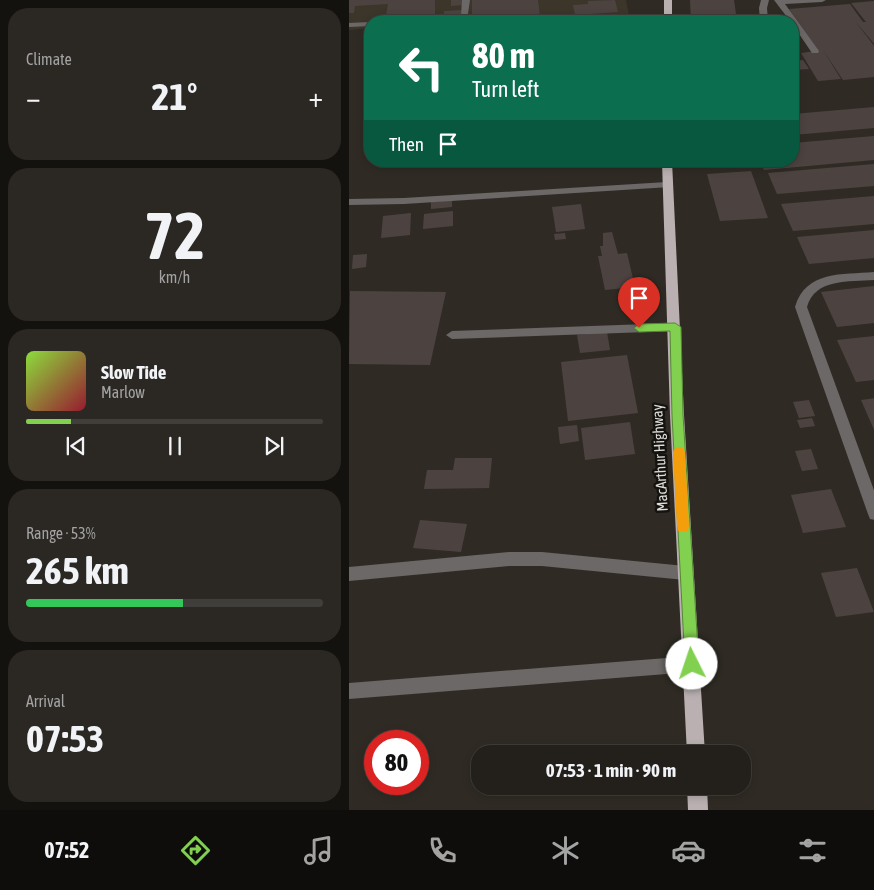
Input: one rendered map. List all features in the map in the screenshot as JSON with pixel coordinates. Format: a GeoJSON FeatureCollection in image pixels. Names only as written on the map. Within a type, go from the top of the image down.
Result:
{"type":"FeatureCollection","features":[{"type":"Feature","properties":{"kind":"highway"},"geometry":{"type":"LineString","coordinates":[[668,0],[668,15]]}},
{"type":"Feature","properties":{"kind":"highway","name":"MacArthur Highway"},"geometry":{"type":"LineString","coordinates":[[667,167],[675,327],[677,415],[696,745]]}},
{"type":"Feature","properties":{"kind":"highway"},"geometry":{"type":"LineString","coordinates":[[697,795],[698,810]]}},
{"type":"Feature","properties":{"kind":"lane"},"geometry":{"type":"LineString","coordinates":[[464,15],[466,0]]}},
{"type":"Feature","properties":{"kind":"lane"},"geometry":{"type":"LineString","coordinates":[[764,15],[765,0]]}},
{"type":"Feature","properties":{"kind":"lane"},"geometry":{"type":"LineString","coordinates":[[779,1],[821,0]]}},
{"type":"Feature","properties":{"kind":"lane"},"geometry":{"type":"LineString","coordinates":[[779,1],[789,15]]}},
{"type":"Feature","properties":{"kind":"lane"},"geometry":{"type":"LineString","coordinates":[[349,26],[364,25]]}},
{"type":"Feature","properties":{"kind":"lane"},"geometry":{"type":"LineString","coordinates":[[799,29],[815,51]]}},
{"type":"Feature","properties":{"kind":"lane"},"geometry":{"type":"LineString","coordinates":[[349,202],[404,201],[667,184]]}},
{"type":"Feature","properties":{"kind":"lane"},"geometry":{"type":"LineString","coordinates":[[874,276],[831,281],[813,286],[802,299],[801,306],[874,514]]}},
{"type":"Feature","properties":{"kind":"lane"},"geometry":{"type":"LineString","coordinates":[[452,335],[675,327]]}},
{"type":"Feature","properties":{"kind":"lane"},"geometry":{"type":"LineString","coordinates":[[349,574],[509,560],[542,559],[685,574]]}},
{"type":"Feature","properties":{"kind":"lane"},"geometry":{"type":"LineString","coordinates":[[349,690],[692,664]]}},
{"type":"Feature","properties":{"kind":"shaded area"},"geometry":{"type":"Polygon","coordinates":[[[349,0],[626,0],[629,15],[364,15],[364,29],[349,30],[349,0]]]}},
{"type":"Feature","properties":{"kind":"building"},"geometry":{"type":"Polygon","coordinates":[[[349,0],[435,0],[435,15],[386,15],[388,4],[355,6],[354,13],[349,13],[349,0]]]}},
{"type":"Feature","properties":{"kind":"building"},"geometry":{"type":"Polygon","coordinates":[[[451,0],[464,0],[464,5],[451,6],[451,0]]]}},
{"type":"Feature","properties":{"kind":"building"},"geometry":{"type":"Polygon","coordinates":[[[472,0],[538,0],[540,15],[472,15],[472,0]]]}},
{"type":"Feature","properties":{"kind":"building"},"geometry":{"type":"Polygon","coordinates":[[[615,0],[618,12],[575,15],[573,5],[588,4],[588,1],[615,0]]]}},
{"type":"Feature","properties":{"kind":"building"},"geometry":{"type":"Polygon","coordinates":[[[690,0],[734,0],[736,15],[691,15],[690,0]]]}},
{"type":"Feature","properties":{"kind":"building"},"geometry":{"type":"Polygon","coordinates":[[[875,1],[875,45],[855,21],[875,47],[875,77],[843,80],[823,50],[841,79],[818,81],[801,53],[816,51],[799,25],[799,15],[793,15],[789,9],[850,4],[863,22],[866,22],[851,3],[875,1]]]}},
{"type":"Feature","properties":{"kind":"building"},"geometry":{"type":"Polygon","coordinates":[[[462,10],[462,15],[444,15],[444,11],[462,10]]]}},
{"type":"Feature","properties":{"kind":"building"},"geometry":{"type":"Polygon","coordinates":[[[799,60],[803,60],[809,69],[799,70],[799,60]]]}},
{"type":"Feature","properties":{"kind":"building"},"geometry":{"type":"Polygon","coordinates":[[[875,107],[875,128],[799,134],[799,113],[875,107]]]}},
{"type":"Feature","properties":{"kind":"building"},"geometry":{"type":"Polygon","coordinates":[[[875,136],[875,160],[799,167],[799,142],[875,136]]]}},
{"type":"Feature","properties":{"kind":"building"},"geometry":{"type":"Polygon","coordinates":[[[875,164],[875,186],[777,194],[768,173],[875,164]]]}},
{"type":"Feature","properties":{"kind":"building"},"geometry":{"type":"Polygon","coordinates":[[[763,167],[797,167],[764,170],[763,167]]]}},
{"type":"Feature","properties":{"kind":"building"},"geometry":{"type":"Polygon","coordinates":[[[751,171],[768,218],[720,221],[707,174],[751,171]]]}},
{"type":"Feature","properties":{"kind":"building"},"geometry":{"type":"Polygon","coordinates":[[[875,196],[875,224],[793,231],[781,204],[875,196]]]}},
{"type":"Feature","properties":{"kind":"building"},"geometry":{"type":"Polygon","coordinates":[[[452,200],[452,207],[431,209],[431,202],[452,200]]]}},
{"type":"Feature","properties":{"kind":"building"},"geometry":{"type":"Polygon","coordinates":[[[581,204],[585,229],[556,232],[552,207],[581,204]]]}},
{"type":"Feature","properties":{"kind":"building"},"geometry":{"type":"Polygon","coordinates":[[[453,211],[453,226],[423,229],[424,214],[453,211]]]}},
{"type":"Feature","properties":{"kind":"building"},"geometry":{"type":"Polygon","coordinates":[[[411,213],[410,235],[381,238],[383,216],[411,213]]]}},
{"type":"Feature","properties":{"kind":"building"},"geometry":{"type":"Polygon","coordinates":[[[875,230],[875,258],[809,264],[797,237],[875,230]]]}},
{"type":"Feature","properties":{"kind":"building"},"geometry":{"type":"Polygon","coordinates":[[[612,232],[618,254],[627,253],[635,287],[605,290],[598,256],[602,256],[600,246],[603,246],[603,233],[612,232]]]}},
{"type":"Feature","properties":{"kind":"building"},"geometry":{"type":"Polygon","coordinates":[[[565,233],[566,239],[555,240],[554,234],[565,233]]]}},
{"type":"Feature","properties":{"kind":"building"},"geometry":{"type":"Polygon","coordinates":[[[367,254],[366,267],[352,269],[353,255],[367,254]]]}},
{"type":"Feature","properties":{"kind":"building"},"geometry":{"type":"Polygon","coordinates":[[[875,286],[875,323],[837,327],[821,292],[875,286]]]}},
{"type":"Feature","properties":{"kind":"building"},"geometry":{"type":"Polygon","coordinates":[[[350,291],[446,292],[430,365],[349,364],[350,291]]]}},
{"type":"Feature","properties":{"kind":"building"},"geometry":{"type":"Polygon","coordinates":[[[607,332],[610,350],[580,353],[577,335],[607,332]]]}},
{"type":"Feature","properties":{"kind":"building"},"geometry":{"type":"Polygon","coordinates":[[[875,336],[875,380],[856,382],[837,340],[875,336]]]}},
{"type":"Feature","properties":{"kind":"building"},"geometry":{"type":"Polygon","coordinates":[[[627,355],[638,413],[568,421],[561,362],[627,355]]]}},
{"type":"Feature","properties":{"kind":"building"},"geometry":{"type":"Polygon","coordinates":[[[875,398],[875,432],[861,400],[875,398]]]}},
{"type":"Feature","properties":{"kind":"building"},"geometry":{"type":"Polygon","coordinates":[[[809,400],[815,416],[799,418],[793,402],[809,400]]]}},
{"type":"Feature","properties":{"kind":"building"},"geometry":{"type":"Polygon","coordinates":[[[812,418],[815,426],[800,428],[797,420],[812,418]]]}},
{"type":"Feature","properties":{"kind":"building"},"geometry":{"type":"Polygon","coordinates":[[[630,422],[635,454],[585,460],[581,428],[630,422]]]}},
{"type":"Feature","properties":{"kind":"building"},"geometry":{"type":"Polygon","coordinates":[[[577,425],[579,441],[560,444],[558,427],[577,425]]]}},
{"type":"Feature","properties":{"kind":"building"},"geometry":{"type":"Polygon","coordinates":[[[811,449],[818,469],[802,471],[795,451],[811,449]]]}},
{"type":"Feature","properties":{"kind":"building"},"geometry":{"type":"Polygon","coordinates":[[[455,458],[492,458],[489,488],[424,489],[427,470],[453,470],[455,458]]]}},
{"type":"Feature","properties":{"kind":"building"},"geometry":{"type":"Polygon","coordinates":[[[831,489],[846,527],[803,533],[791,495],[831,489]]]}},
{"type":"Feature","properties":{"kind":"building"},"geometry":{"type":"Polygon","coordinates":[[[420,520],[467,524],[461,552],[413,548],[420,520]]]}},
{"type":"Feature","properties":{"kind":"building"},"geometry":{"type":"Polygon","coordinates":[[[857,568],[874,612],[836,617],[821,573],[857,568]]]}},
{"type":"Feature","properties":{"kind":"slow traffic"},"geometry":{"type":"LineString","coordinates":[[679,452],[683,526]]}},
{"type":"Feature","properties":{"kind":"route"},"geometry":{"type":"LineString","coordinates":[[639,328],[675,327],[677,415],[685,574],[692,664]]}}]}
